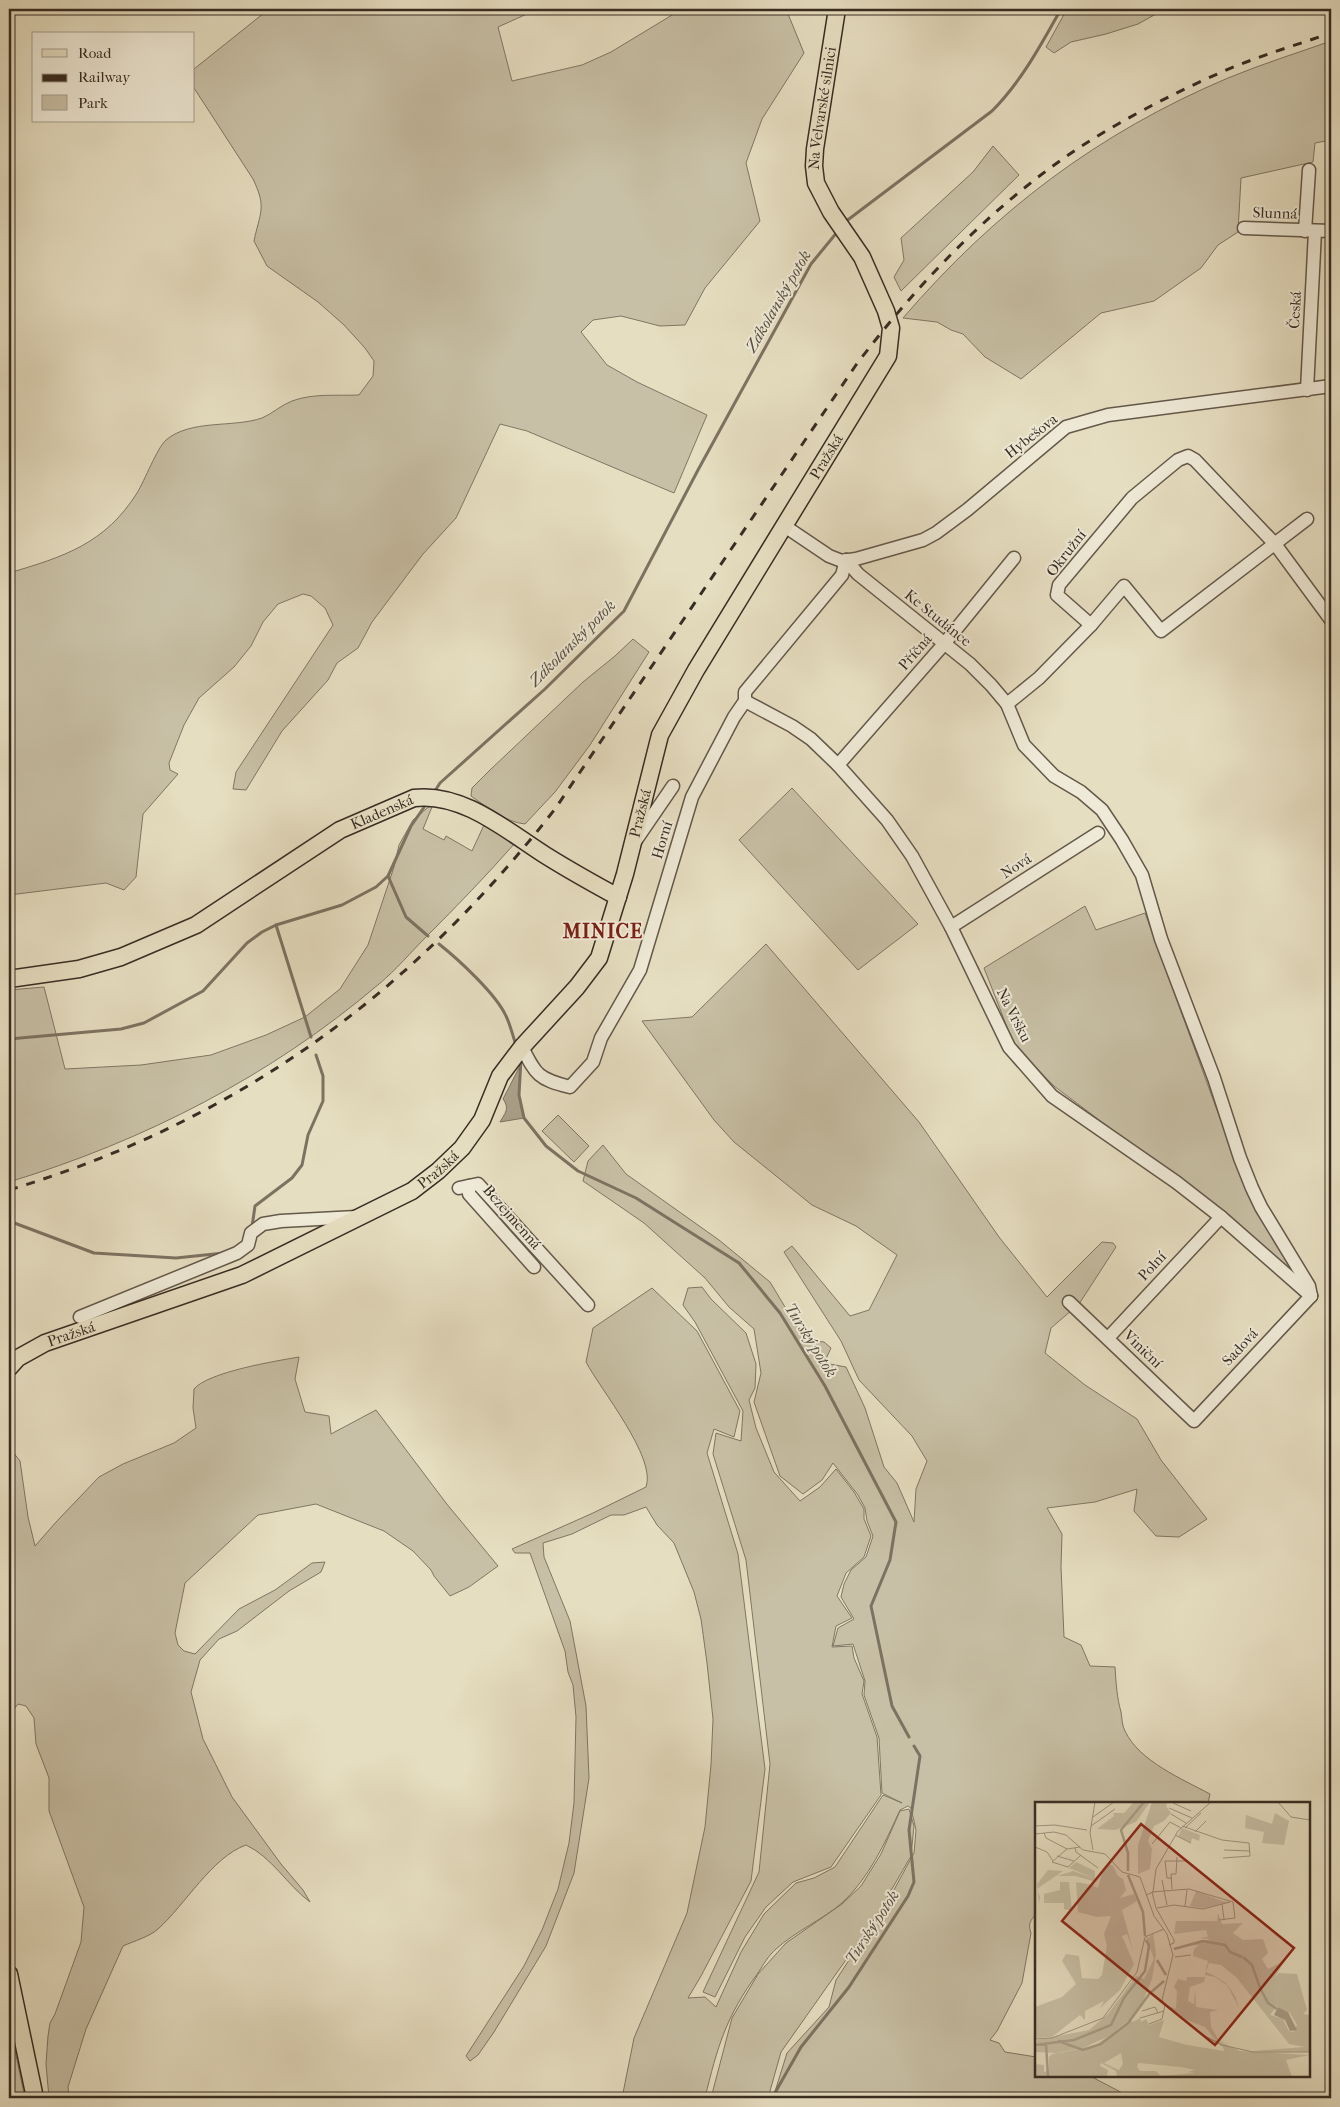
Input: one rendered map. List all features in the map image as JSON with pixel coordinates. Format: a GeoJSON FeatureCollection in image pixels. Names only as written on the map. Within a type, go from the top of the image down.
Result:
{"type":"FeatureCollection","features":[{"type":"Feature","properties":{"kind":"main road","name":"Na Velvarské silnici"},"geometry":{"type":"LineString","coordinates":[[837,9],[814,166],[816,183],[834,217],[862,257],[890,322],[888,356],[883,367]]}},
{"type":"Feature","properties":{"kind":"main road","name":"Pražská"},"geometry":{"type":"LineString","coordinates":[[9,1368],[18,1358],[45,1343],[242,1275],[412,1191],[438,1171],[462,1148],[482,1120],[500,1076],[522,1047],[577,987],[599,958],[633,844],[660,735],[696,670],[783,525],[883,367]]}},
{"type":"Feature","properties":{"kind":"main road","name":"Kladenská"},"geometry":{"type":"LineString","coordinates":[[9,979],[79,969],[121,957],[152,945],[196,925],[340,830],[414,798],[426,796],[454,802],[493,821],[544,854],[618,897]]}},
{"type":"Feature","properties":{"kind":"main road"},"geometry":{"type":"LineString","coordinates":[[9,1974],[35,2098]]}},
{"type":"Feature","properties":{"kind":"street","name":"Slunná"},"geometry":{"type":"LineString","coordinates":[[1309,170],[1310,231]]}},
{"type":"Feature","properties":{"kind":"street","name":"Slunná"},"geometry":{"type":"LineString","coordinates":[[1244,228],[1331,231]]}},
{"type":"Feature","properties":{"kind":"street","name":"Česká"},"geometry":{"type":"LineString","coordinates":[[1307,390],[1310,231]]}},
{"type":"Feature","properties":{"kind":"street","name":"Hybešova"},"geometry":{"type":"LineString","coordinates":[[846,560],[856,559],[923,540],[936,533],[967,510],[1066,427],[1108,415],[1331,386]]}},
{"type":"Feature","properties":{"kind":"street","name":"Okružní"},"geometry":{"type":"LineString","coordinates":[[1091,625],[1057,595],[1059,584],[1132,498],[1178,460],[1188,456],[1195,460],[1275,544],[1331,620]]}},
{"type":"Feature","properties":{"kind":"street"},"geometry":{"type":"LineString","coordinates":[[1007,704],[1039,678],[1091,625],[1124,586],[1160,631],[1307,519]]}},
{"type":"Feature","properties":{"kind":"street"},"geometry":{"type":"LineString","coordinates":[[783,525],[829,556],[846,560]]}},
{"type":"Feature","properties":{"kind":"street","name":"Příčná"},"geometry":{"type":"LineString","coordinates":[[838,765],[944,644],[1014,558]]}},
{"type":"Feature","properties":{"kind":"street","name":"Ke Studánce"},"geometry":{"type":"LineString","coordinates":[[846,560],[858,574],[975,669],[1007,704],[1024,745],[1054,776],[1081,792],[1102,810],[1142,875],[1162,939],[1214,1078],[1240,1158],[1261,1207],[1309,1286],[1311,1296]]}},
{"type":"Feature","properties":{"kind":"street","name":"Horní"},"geometry":{"type":"LineString","coordinates":[[522,1047],[533,1069],[541,1076],[570,1087],[593,1062],[601,1038],[640,970],[692,797],[745,701],[745,692],[749,684],[842,574],[846,560]]}},
{"type":"Feature","properties":{"kind":"street","name":"Na Vršku"},"geometry":{"type":"LineString","coordinates":[[745,701],[801,731],[838,765],[887,820],[912,856],[951,927],[1009,1047],[1052,1096],[1176,1182],[1220,1217],[1311,1296]]}},
{"type":"Feature","properties":{"kind":"street"},"geometry":{"type":"LineString","coordinates":[[633,844],[673,786]]}},
{"type":"Feature","properties":{"kind":"street","name":"Nová"},"geometry":{"type":"LineString","coordinates":[[951,927],[1098,833]]}},
{"type":"Feature","properties":{"kind":"street","name":"Bezejmenná"},"geometry":{"type":"LineString","coordinates":[[534,1267],[464,1187],[478,1184],[588,1305]]}},
{"type":"Feature","properties":{"kind":"street","name":"Pražská"},"geometry":{"type":"LineString","coordinates":[[80,1317],[237,1253],[248,1245],[252,1233],[262,1224],[281,1221],[361,1217]]}},
{"type":"Feature","properties":{"kind":"street","name":"Polní"},"geometry":{"type":"LineString","coordinates":[[1108,1338],[1220,1217]]}},
{"type":"Feature","properties":{"kind":"street","name":"Sadová"},"geometry":{"type":"LineString","coordinates":[[1194,1421],[1311,1296]]}},
{"type":"Feature","properties":{"kind":"street","name":"Viniční"},"geometry":{"type":"LineString","coordinates":[[1069,1302],[1194,1421]]}},
{"type":"Feature","properties":{"kind":"green space"},"geometry":{"type":"Polygon","coordinates":[[[269,9],[501,9],[504,14],[515,9],[538,9],[498,27],[512,81],[582,65],[611,52],[682,9],[786,9],[804,53],[762,119],[746,163],[760,221],[705,288],[685,325],[660,326],[621,316],[593,320],[581,332],[607,365],[637,382],[707,415],[674,493],[527,431],[500,424],[456,518],[423,554],[372,622],[358,648],[337,663],[328,680],[282,731],[246,790],[233,789],[236,772],[333,625],[325,608],[311,596],[303,594],[278,604],[263,622],[251,646],[234,667],[199,698],[184,725],[169,763],[170,770],[178,774],[143,814],[136,877],[124,890],[106,883],[9,895],[9,573],[65,554],[97,537],[125,510],[137,493],[162,444],[176,433],[200,426],[238,423],[262,418],[300,398],[359,395],[373,376],[374,361],[344,325],[318,302],[267,266],[254,241],[261,210],[260,197],[253,179],[195,90],[195,68],[269,9]]]}},
{"type":"Feature","properties":{"kind":"green space"},"geometry":{"type":"Polygon","coordinates":[[[1067,9],[1165,9],[1138,24],[1071,42],[1054,53],[1046,47],[1067,9]]]}},
{"type":"Feature","properties":{"kind":"green space"},"geometry":{"type":"Polygon","coordinates":[[[1274,9],[1316,9],[1295,13],[1274,9]]]}},
{"type":"Feature","properties":{"kind":"green space"},"geometry":{"type":"Polygon","coordinates":[[[1331,41],[1331,140],[1315,143],[1313,162],[1241,178],[1238,232],[1218,245],[1201,268],[1154,301],[1101,313],[1021,379],[985,357],[963,334],[937,322],[903,318],[974,243],[1051,178],[1092,150],[1180,100],[1228,78],[1331,41]]]}},
{"type":"Feature","properties":{"kind":"green space"},"geometry":{"type":"Polygon","coordinates":[[[993,146],[1019,175],[901,291],[894,277],[904,260],[901,238],[973,172],[993,146]]]}},
{"type":"Feature","properties":{"kind":"green space"},"geometry":{"type":"Polygon","coordinates":[[[633,639],[649,652],[590,745],[555,792],[525,824],[503,817],[471,796],[472,788],[490,770],[583,682],[633,639]]]}},
{"type":"Feature","properties":{"kind":"green space"},"geometry":{"type":"Polygon","coordinates":[[[792,788],[918,924],[858,970],[739,840],[792,788]]]}},
{"type":"Feature","properties":{"kind":"green space"},"geometry":{"type":"Polygon","coordinates":[[[432,804],[423,829],[444,840],[446,836],[472,851],[484,825],[515,843],[385,979],[338,1017],[295,1048],[204,1102],[157,1126],[109,1147],[9,1182],[9,990],[44,987],[65,1069],[141,1065],[211,1055],[266,1035],[305,1017],[340,989],[368,945],[394,867],[399,845],[413,820],[432,804]]]}},
{"type":"Feature","properties":{"kind":"green space"},"geometry":{"type":"Polygon","coordinates":[[[1085,906],[1096,930],[1145,913],[1248,1195],[1295,1272],[1295,1277],[1163,1168],[1054,1086],[1014,1045],[984,968],[1085,906]]]}},
{"type":"Feature","properties":{"kind":"green space"},"geometry":{"type":"Polygon","coordinates":[[[766,944],[919,1122],[999,1237],[1047,1297],[1102,1242],[1113,1243],[1116,1247],[1079,1304],[1051,1328],[1045,1353],[1085,1385],[1137,1419],[1161,1460],[1207,1519],[1179,1537],[1156,1536],[1134,1511],[1137,1489],[1095,1502],[1047,1508],[1062,1534],[1061,1567],[1064,1637],[1081,1645],[1090,1666],[1115,1667],[1123,1727],[1140,1751],[1162,1768],[1210,1794],[1208,1802],[1035,1802],[1035,1915],[1030,1925],[1031,1933],[1022,1983],[997,2031],[990,2040],[999,2043],[1005,2052],[1035,2057],[1035,2077],[1092,2077],[1132,2098],[773,2098],[787,2053],[829,2007],[836,1980],[889,1899],[914,1853],[916,1830],[911,1808],[908,1806],[900,1810],[876,1860],[852,1893],[834,1909],[773,1951],[766,1960],[730,2018],[714,2063],[705,2098],[622,2098],[634,2038],[687,1913],[705,1827],[713,1719],[701,1619],[694,1592],[674,1543],[657,1525],[646,1507],[624,1515],[611,1515],[572,1534],[543,1543],[544,1557],[570,1621],[586,1706],[589,1778],[574,1873],[546,1946],[478,2055],[470,2061],[466,2056],[524,1966],[542,1930],[558,1889],[569,1843],[574,1803],[576,1717],[573,1685],[568,1672],[565,1651],[530,1553],[515,1553],[512,1549],[646,1487],[647,1474],[636,1442],[586,1362],[593,1328],[652,1288],[697,1331],[740,1411],[734,1437],[714,1429],[707,1453],[738,1554],[765,1769],[751,1881],[688,1998],[705,1997],[716,2007],[741,1952],[764,1914],[796,1883],[814,1878],[835,1867],[883,1795],[902,1803],[882,1793],[879,1738],[864,1695],[865,1681],[853,1644],[833,1646],[838,1628],[854,1619],[841,1597],[844,1584],[851,1570],[866,1557],[873,1536],[867,1521],[865,1508],[858,1495],[833,1463],[822,1480],[803,1494],[780,1476],[754,1402],[761,1373],[754,1329],[729,1307],[705,1278],[644,1223],[583,1181],[588,1161],[603,1145],[626,1174],[719,1240],[770,1282],[805,1340],[824,1342],[831,1348],[824,1363],[846,1367],[865,1408],[884,1467],[897,1483],[914,1522],[916,1489],[927,1461],[912,1436],[859,1380],[841,1341],[784,1252],[792,1246],[850,1316],[869,1310],[897,1255],[856,1226],[812,1205],[734,1142],[714,1120],[642,1021],[692,1017],[766,944]]]}},
{"type":"Feature","properties":{"kind":"green space"},"geometry":{"type":"Polygon","coordinates":[[[558,1115],[589,1146],[574,1162],[542,1131],[558,1115]]]}},
{"type":"Feature","properties":{"kind":"green space"},"geometry":{"type":"Polygon","coordinates":[[[702,1287],[711,1299],[746,1333],[756,1364],[755,1388],[749,1400],[756,1428],[774,1472],[800,1501],[820,1487],[836,1469],[854,1492],[864,1509],[864,1519],[871,1536],[864,1557],[846,1573],[837,1596],[852,1618],[836,1626],[832,1647],[852,1646],[854,1658],[864,1681],[862,1694],[877,1737],[881,1795],[831,1867],[793,1882],[766,1907],[745,1937],[715,1997],[703,1992],[759,1872],[770,1764],[746,1560],[713,1454],[716,1433],[741,1441],[743,1411],[695,1322],[683,1305],[688,1288],[702,1287]]]}},
{"type":"Feature","properties":{"kind":"green space"},"geometry":{"type":"Polygon","coordinates":[[[299,1357],[295,1379],[305,1412],[329,1416],[331,1434],[376,1410],[446,1503],[498,1566],[469,1587],[450,1596],[431,1570],[413,1551],[384,1531],[316,1504],[258,1515],[185,1583],[175,1633],[178,1645],[184,1651],[195,1654],[239,1609],[275,1590],[312,1563],[325,1562],[321,1572],[289,1591],[237,1631],[219,1639],[200,1660],[191,1692],[203,1739],[232,1797],[281,1864],[303,1890],[310,1902],[272,1864],[246,1845],[222,1860],[199,1882],[158,1929],[146,1937],[123,1946],[86,2029],[68,2087],[69,2098],[49,2098],[46,2064],[50,2023],[81,1942],[84,1907],[49,1811],[49,1778],[36,1744],[34,1718],[26,1706],[18,1704],[14,1709],[12,1717],[14,1868],[9,1872],[9,1447],[20,1461],[28,1517],[35,1546],[99,1477],[123,1464],[174,1443],[196,1428],[193,1408],[194,1389],[202,1383],[227,1372],[299,1357]]]}},
{"type":"Feature","properties":{"kind":"green space"},"geometry":{"type":"Polygon","coordinates":[[[909,1809],[914,1826],[911,1856],[874,1920],[781,2052],[768,2098],[711,2098],[732,2018],[758,1974],[786,1943],[842,1904],[861,1886],[881,1854],[900,1811],[909,1809]]]}},
{"type":"Feature","properties":{"kind":"green space"},"geometry":{"type":"Polygon","coordinates":[[[9,2022],[25,2098],[15,2098],[9,2069],[9,2022]]]}},
{"type":"Feature","properties":{"kind":"shaded area"},"geometry":{"type":"Polygon","coordinates":[[[520,1066],[519,1095],[524,1118],[500,1122],[506,1108],[503,1099],[520,1066]]]}},
{"type":"Feature","properties":{"kind":"waterway","name":"Zákolanský potok"},"geometry":{"type":"LineString","coordinates":[[845,222],[992,111],[1021,75],[1061,9]]}},
{"type":"Feature","properties":{"kind":"waterway","name":"Zákolanský potok"},"geometry":{"type":"LineString","coordinates":[[433,794],[440,783],[545,689],[624,611],[698,470],[811,264],[838,231]]}},
{"type":"Feature","properties":{"kind":"waterway","name":"Zákolanský potok"},"geometry":{"type":"LineString","coordinates":[[9,1039],[121,1029],[144,1023],[203,991],[247,943],[262,932],[276,925],[342,905],[376,887],[388,876],[411,826],[427,803]]}},
{"type":"Feature","properties":{"kind":"waterway","name":"Turský potok"},"geometry":{"type":"LineString","coordinates":[[388,876],[406,917],[428,936]]}},
{"type":"Feature","properties":{"kind":"waterway"},"geometry":{"type":"LineString","coordinates":[[276,925],[311,1037]]}},
{"type":"Feature","properties":{"kind":"waterway","name":"Turský potok"},"geometry":{"type":"LineString","coordinates":[[439,944],[466,968],[501,1007],[510,1025],[515,1042]]}},
{"type":"Feature","properties":{"kind":"waterway"},"geometry":{"type":"LineString","coordinates":[[252,1227],[255,1206],[292,1178],[302,1165],[308,1135],[323,1101],[323,1076],[316,1055]]}},
{"type":"Feature","properties":{"kind":"waterway","name":"Turský potok"},"geometry":{"type":"LineString","coordinates":[[521,1059],[519,1095],[524,1118],[546,1146],[578,1171],[636,1198],[739,1263],[780,1313],[825,1386],[896,1522],[890,1560],[871,1606],[892,1706],[909,1737]]}},
{"type":"Feature","properties":{"kind":"waterway"},"geometry":{"type":"LineString","coordinates":[[9,1221],[94,1253],[176,1258],[224,1253]]}},
{"type":"Feature","properties":{"kind":"waterway","name":"Turský potok"},"geometry":{"type":"LineString","coordinates":[[772,2098],[801,2047],[849,1987],[908,1896],[914,1882],[909,1830],[920,1756],[914,1746]]}},
{"type":"Feature","properties":{"kind":"railway"},"geometry":{"type":"LineString","coordinates":[[9,1190],[92,1161],[170,1128],[243,1088],[313,1044],[378,994],[440,938],[499,876],[555,809],[856,365],[930,276],[986,221],[1015,196],[1077,149],[1112,127],[1168,97],[1224,71],[1331,33]]}},
{"type":"Feature","properties":{"kind":"district","name":"MINICE"},"geometry":{"type":"Point","coordinates":[603,931]}}]}
